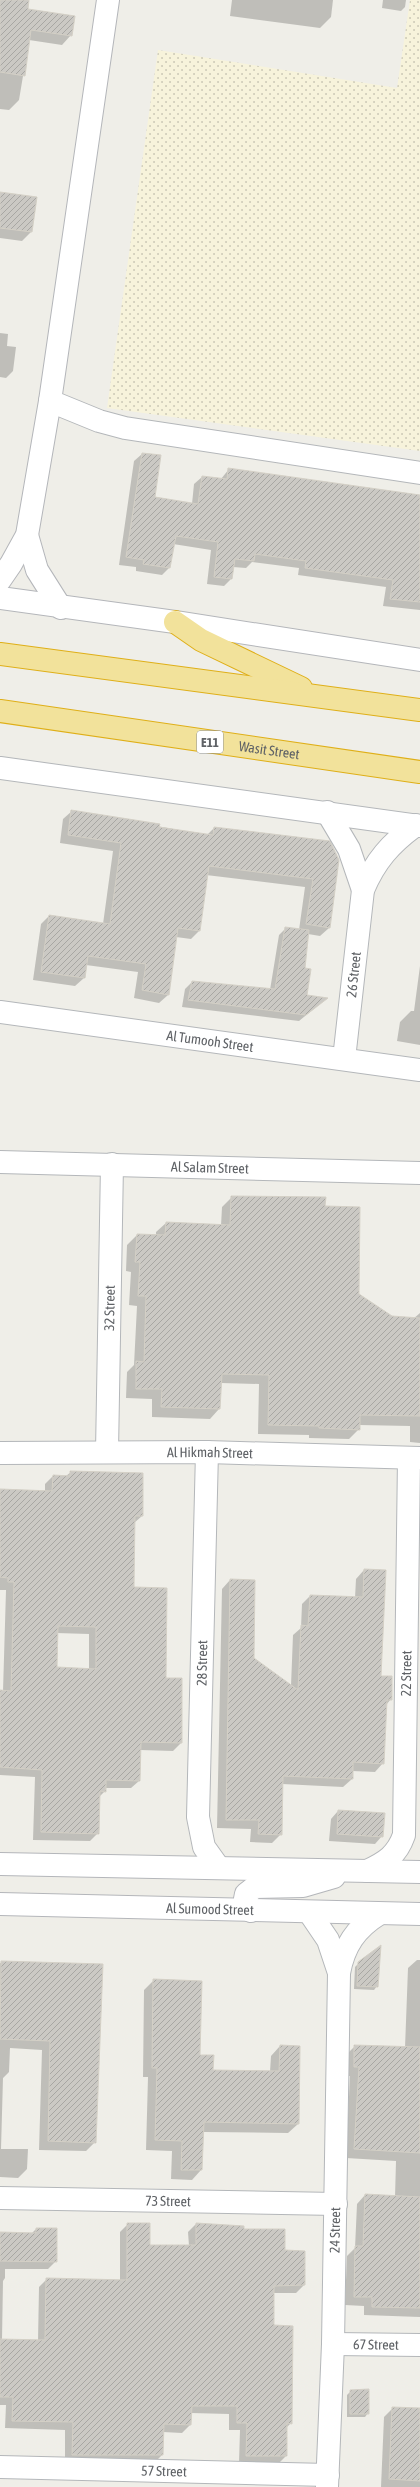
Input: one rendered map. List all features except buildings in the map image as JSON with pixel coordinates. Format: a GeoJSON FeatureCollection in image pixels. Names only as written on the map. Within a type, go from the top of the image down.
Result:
{"type":"FeatureCollection","features":[{"type":"Feature","properties":{"kind":"highway"},"geometry":{"type":"LineString","coordinates":[[175,622],[201,640],[318,696]]}},
{"type":"Feature","properties":{"kind":"highway"},"geometry":{"type":"LineString","coordinates":[[0,654],[420,710]]}},
{"type":"Feature","properties":{"kind":"highway","name":"Wasit Street"},"geometry":{"type":"LineString","coordinates":[[0,711],[420,772]]}},
{"type":"Feature","properties":{"kind":"street"},"geometry":{"type":"LineString","coordinates":[[0,580],[11,564],[27,535],[50,400],[108,0]]}},
{"type":"Feature","properties":{"kind":"street"},"geometry":{"type":"LineString","coordinates":[[50,400],[98,421],[125,428],[420,473]]}},
{"type":"Feature","properties":{"kind":"street"},"geometry":{"type":"LineString","coordinates":[[27,535],[37,570],[62,608]]}},
{"type":"Feature","properties":{"kind":"street"},"geometry":{"type":"LineString","coordinates":[[0,598],[62,608],[175,622],[420,660]]}},
{"type":"Feature","properties":{"kind":"street"},"geometry":{"type":"LineString","coordinates":[[0,768],[174,794],[327,812],[418,825]]}},
{"type":"Feature","properties":{"kind":"street","name":"26 Street"},"geometry":{"type":"LineString","coordinates":[[327,812],[350,849],[363,890]]}},
{"type":"Feature","properties":{"kind":"street","name":"26 Street"},"geometry":{"type":"LineString","coordinates":[[344,1059],[363,890],[372,870],[384,852],[398,837],[418,825]]}},
{"type":"Feature","properties":{"kind":"street","name":"Al Tumooh Street"},"geometry":{"type":"LineString","coordinates":[[0,1012],[420,1070]]}},
{"type":"Feature","properties":{"kind":"street","name":"Al Salam Street"},"geometry":{"type":"LineString","coordinates":[[0,1162],[420,1173]]}},
{"type":"Feature","properties":{"kind":"street","name":"32 Street"},"geometry":{"type":"LineString","coordinates":[[107,1452],[112,1164]]}},
{"type":"Feature","properties":{"kind":"street","name":"Al Hikmah Street"},"geometry":{"type":"LineString","coordinates":[[0,1453],[207,1452],[415,1458]]}},
{"type":"Feature","properties":{"kind":"street","name":"28 Street"},"geometry":{"type":"LineString","coordinates":[[207,1452],[198,1817],[204,1847],[219,1868]]}},
{"type":"Feature","properties":{"kind":"street","name":"22 Street"},"geometry":{"type":"LineString","coordinates":[[251,1911],[245,1899],[246,1894],[255,1887],[303,1886],[358,1871],[393,1857],[399,1849],[404,1836],[415,1458]]}},
{"type":"Feature","properties":{"kind":"street"},"geometry":{"type":"LineString","coordinates":[[0,1864],[420,1872]]}},
{"type":"Feature","properties":{"kind":"street","name":"Al Sumood Street"},"geometry":{"type":"LineString","coordinates":[[0,1904],[420,1914]]}},
{"type":"Feature","properties":{"kind":"street","name":"24 Street"},"geometry":{"type":"LineString","coordinates":[[308,1912],[328,1940],[339,1973]]}},
{"type":"Feature","properties":{"kind":"street","name":"24 Street"},"geometry":{"type":"LineString","coordinates":[[328,2481],[333,2344],[339,1973],[342,1959],[356,1932],[379,1914]]}},
{"type":"Feature","properties":{"kind":"street","name":"73 Street"},"geometry":{"type":"LineString","coordinates":[[0,2198],[336,2204]]}},
{"type":"Feature","properties":{"kind":"street","name":"67 Street"},"geometry":{"type":"LineString","coordinates":[[333,2344],[420,2345]]}},
{"type":"Feature","properties":{"kind":"street","name":"57 Street"},"geometry":{"type":"LineString","coordinates":[[0,2467],[54,2478],[328,2481]]}},
{"type":"Feature","properties":{"kind":"sand"},"geometry":{"type":"Polygon","coordinates":[[[410,0],[420,0],[420,451],[107,408],[158,50],[397,88],[410,0]]]}}]}
